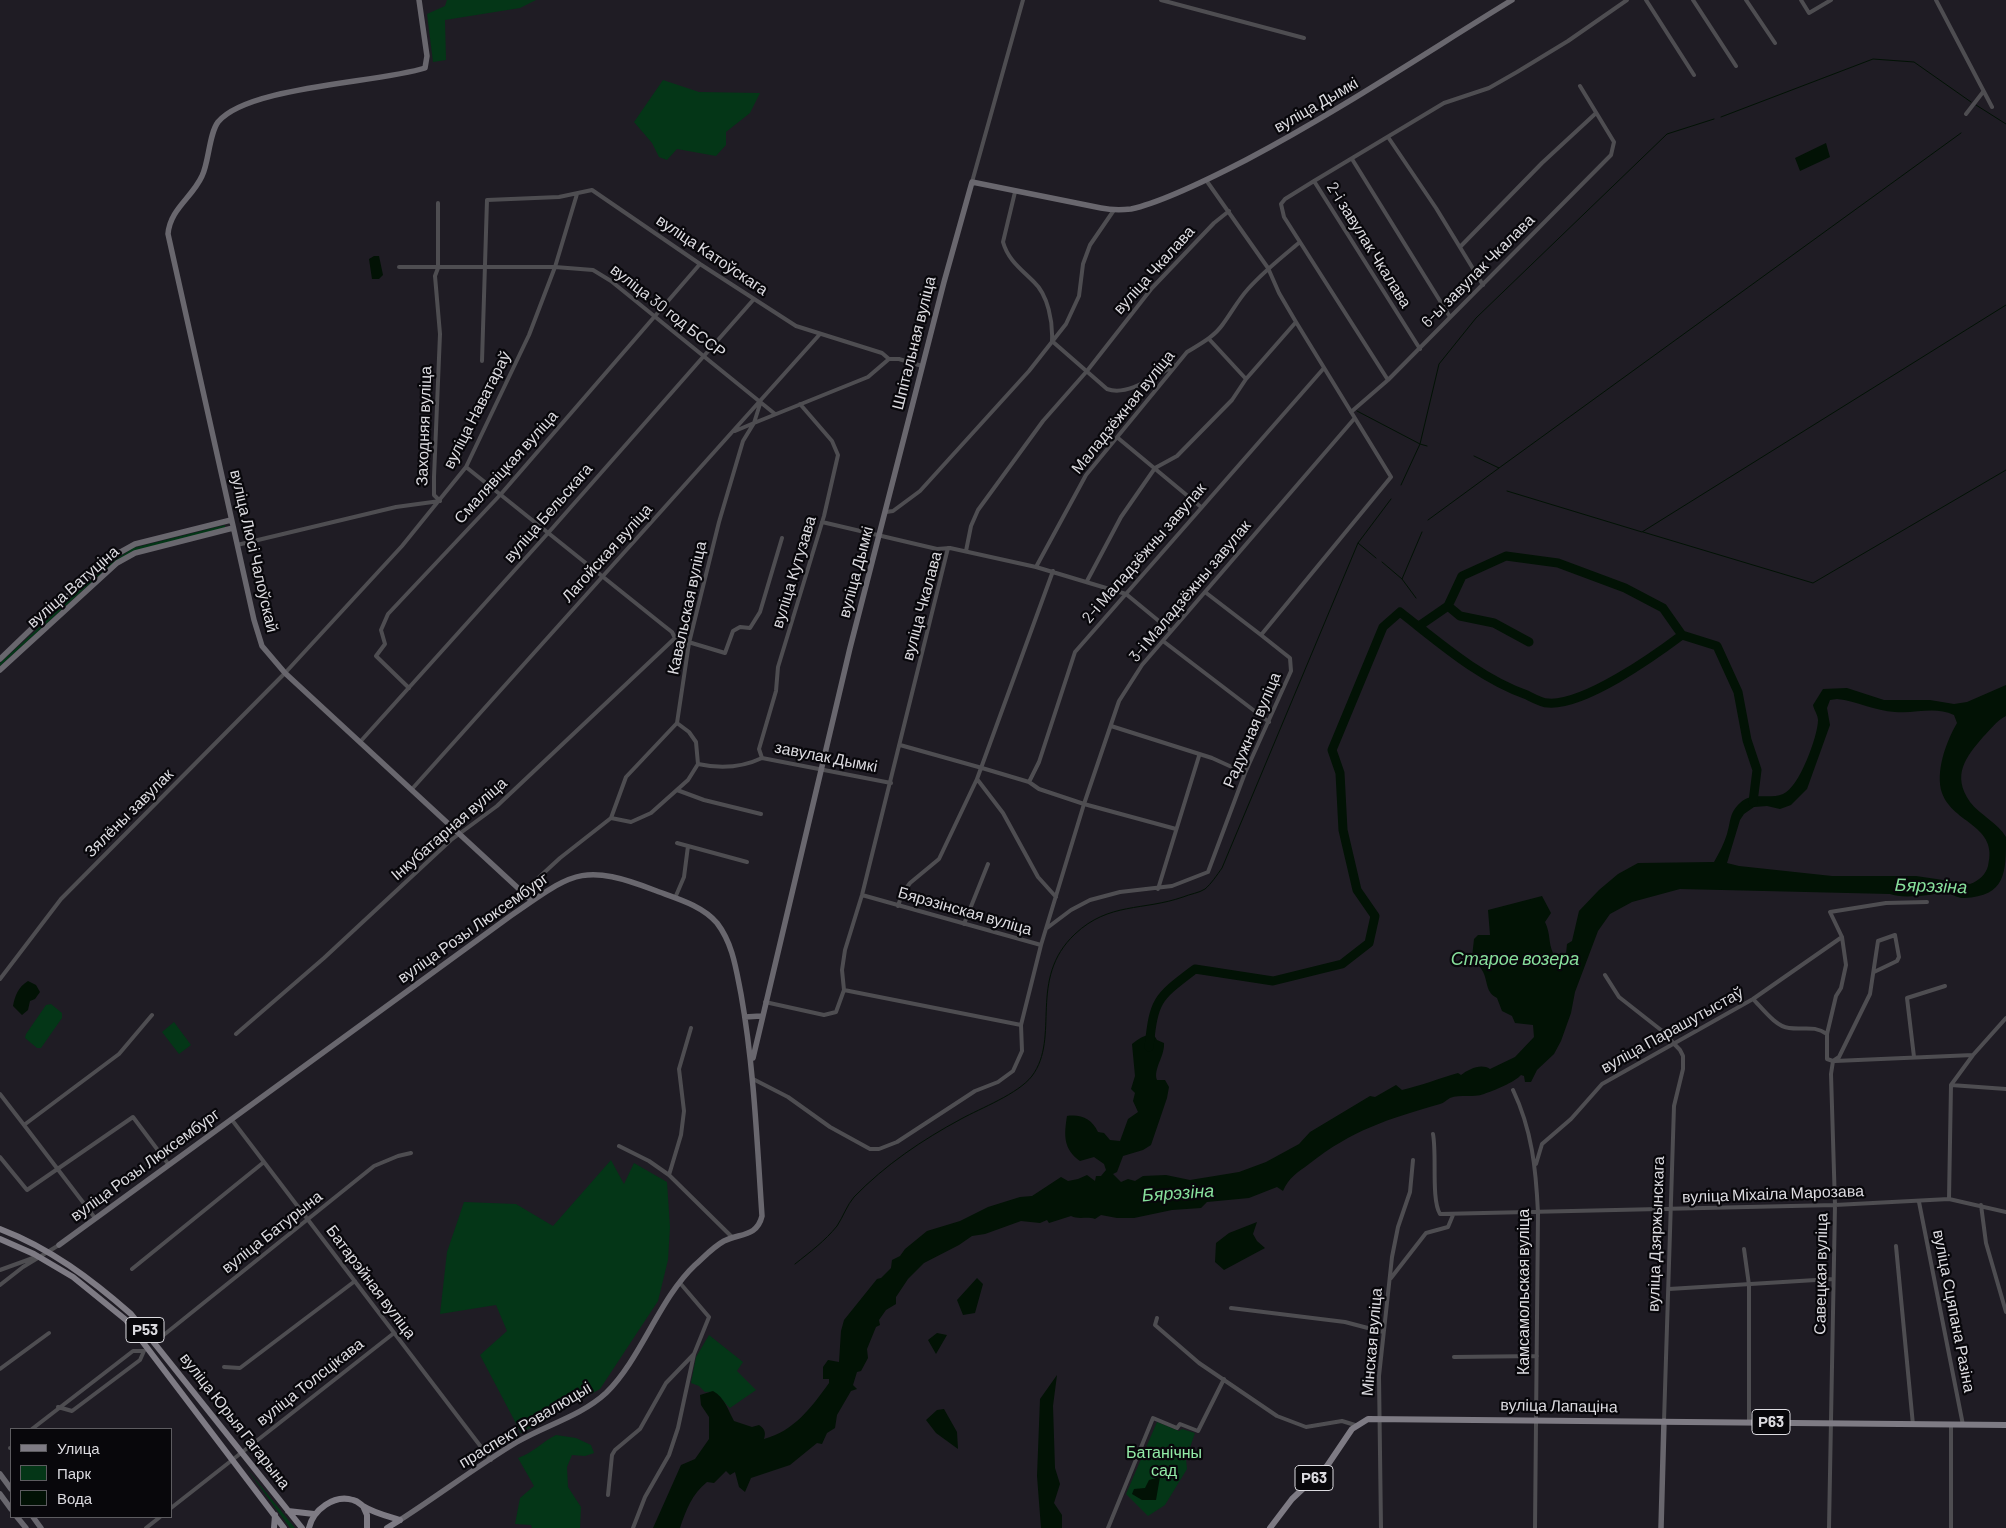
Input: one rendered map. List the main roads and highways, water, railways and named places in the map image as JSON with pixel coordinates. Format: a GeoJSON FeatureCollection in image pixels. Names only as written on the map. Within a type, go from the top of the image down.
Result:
{"type":"FeatureCollection","features":[{"type":"Feature","properties":{"kind":"main road","name":"вуліца Юрыя Гагарына"},"geometry":{"type":"LineString","coordinates":[[0,1229],[49,1251],[101,1288],[131,1314],[302,1528]]}},
{"type":"Feature","properties":{"kind":"main road","name":"вуліца Юрыя Гагарына"},"geometry":{"type":"LineString","coordinates":[[0,1239],[39,1257],[92,1290],[126,1320],[146,1349],[233,1458],[284,1528]]}},
{"type":"Feature","properties":{"kind":"main road","name":"вуліца Лапаціна"},"geometry":{"type":"LineString","coordinates":[[1270,1528],[1292,1499],[1327,1466],[1356,1425],[1368,1419],[1536,1419],[2006,1425]]}},
{"type":"Feature","properties":{"kind":"main road"},"geometry":{"type":"LineString","coordinates":[[309,1528],[314,1514],[320,1508],[338,1500],[350,1499],[400,1520],[398,1528]]}},
{"type":"Feature","properties":{"kind":"main road"},"geometry":{"type":"LineString","coordinates":[[363,1506],[367,1516],[367,1528]]}},
{"type":"Feature","properties":{"kind":"main road"},"geometry":{"type":"LineString","coordinates":[[288,1511],[314,1514]]}},
{"type":"Feature","properties":{"kind":"main road"},"geometry":{"type":"LineString","coordinates":[[274,1528],[275,1515]]}},
{"type":"Feature","properties":{"kind":"main road","name":"праспект Рэвалюцыі"},"geometry":{"type":"LineString","coordinates":[[387,1528],[400,1520]]}},
{"type":"Feature","properties":{"kind":"water"},"geometry":{"type":"Polygon","coordinates":[[[1826,143],[1830,157],[1800,171],[1795,158],[1826,143]]]}},
{"type":"Feature","properties":{"kind":"water"},"geometry":{"type":"Polygon","coordinates":[[[379,256],[383,275],[379,279],[372,279],[369,259],[379,256]]]}},
{"type":"Feature","properties":{"kind":"water"},"geometry":{"type":"Polygon","coordinates":[[[2006,685],[2006,716],[1994,725],[1971,752],[1966,759],[1961,775],[1964,792],[1970,802],[1998,827],[2006,837],[2004,872],[1996,887],[1988,893],[1964,898],[1945,893],[1908,896],[1680,889],[1632,902],[1610,914],[1598,931],[1575,992],[1571,1013],[1561,1041],[1554,1054],[1537,1070],[1531,1082],[1525,1082],[1524,1076],[1521,1075],[1498,1089],[1484,1094],[1450,1098],[1441,1104],[1371,1127],[1340,1142],[1325,1152],[1294,1176],[1283,1191],[1277,1187],[1249,1198],[1207,1202],[1201,1208],[1172,1210],[1134,1218],[1117,1218],[1101,1215],[1095,1219],[1071,1216],[1049,1223],[1047,1220],[1040,1223],[1021,1221],[985,1234],[972,1236],[924,1263],[908,1279],[896,1297],[896,1304],[886,1310],[879,1320],[880,1325],[876,1327],[867,1349],[868,1358],[861,1371],[857,1372],[853,1385],[857,1389],[851,1391],[837,1415],[835,1428],[827,1433],[822,1444],[817,1443],[790,1465],[751,1478],[745,1492],[739,1487],[735,1472],[730,1475],[726,1471],[714,1483],[707,1482],[697,1492],[687,1509],[680,1528],[653,1528],[681,1465],[695,1459],[709,1439],[709,1417],[701,1405],[700,1395],[713,1391],[723,1401],[734,1421],[752,1427],[759,1425],[763,1428],[764,1439],[775,1435],[801,1417],[829,1383],[829,1379],[823,1379],[823,1367],[828,1360],[839,1362],[841,1331],[844,1320],[877,1279],[881,1278],[891,1268],[892,1260],[900,1256],[905,1249],[927,1231],[960,1221],[988,1207],[1020,1197],[1032,1196],[1061,1177],[1068,1181],[1087,1175],[1095,1181],[1096,1176],[1101,1176],[1106,1170],[1104,1164],[1094,1157],[1080,1161],[1070,1152],[1065,1135],[1067,1116],[1085,1118],[1096,1127],[1098,1132],[1104,1133],[1110,1140],[1120,1141],[1128,1119],[1138,1112],[1133,1101],[1135,1093],[1131,1089],[1135,1076],[1132,1044],[1148,1035],[1154,1035],[1157,1040],[1164,1043],[1156,1076],[1157,1080],[1165,1080],[1169,1087],[1151,1145],[1143,1150],[1123,1156],[1117,1172],[1113,1174],[1121,1182],[1128,1179],[1135,1181],[1143,1176],[1166,1175],[1190,1180],[1239,1172],[1266,1162],[1299,1144],[1310,1132],[1370,1096],[1375,1097],[1396,1085],[1402,1090],[1458,1073],[1461,1075],[1475,1068],[1486,1067],[1490,1069],[1515,1057],[1534,1037],[1533,1025],[1515,1023],[1512,1016],[1502,1011],[1497,998],[1489,990],[1483,972],[1472,957],[1474,939],[1478,935],[1490,935],[1488,910],[1542,896],[1551,913],[1545,922],[1553,953],[1550,962],[1560,965],[1566,954],[1567,944],[1572,941],[1579,911],[1618,874],[1638,863],[1714,862],[1726,838],[1732,814],[1740,803],[1750,797],[1777,796],[1789,790],[1801,772],[1811,749],[1818,720],[1813,705],[1823,689],[1847,688],[1884,700],[1930,700],[1954,704],[1967,702],[2006,685]],[[1830,700],[1827,708],[1830,725],[1807,789],[1791,805],[1780,809],[1767,806],[1754,807],[1744,814],[1740,820],[1727,863],[1739,866],[1832,876],[1916,876],[1970,884],[1979,879],[1986,872],[1988,866],[1990,852],[1987,842],[1981,833],[1955,812],[1942,793],[1940,785],[1943,757],[1957,723],[1954,715],[1939,711],[1903,712],[1880,710],[1844,700],[1830,700]]]}},
{"type":"Feature","properties":{"kind":"water"},"geometry":{"type":"Polygon","coordinates":[[[28,981],[36,985],[40,992],[35,999],[30,1001],[28,1010],[22,1015],[13,1006],[18,992],[28,981]]]}},
{"type":"Feature","properties":{"kind":"water"},"geometry":{"type":"Polygon","coordinates":[[[1257,1222],[1253,1234],[1257,1241],[1265,1248],[1224,1270],[1215,1262],[1216,1243],[1229,1233],[1257,1222]]]}},
{"type":"Feature","properties":{"kind":"water"},"geometry":{"type":"Polygon","coordinates":[[[977,1278],[983,1284],[975,1313],[963,1315],[957,1300],[977,1278]]]}},
{"type":"Feature","properties":{"kind":"water"},"geometry":{"type":"Polygon","coordinates":[[[937,1333],[947,1335],[936,1354],[928,1340],[937,1333]]]}},
{"type":"Feature","properties":{"kind":"water"},"geometry":{"type":"Polygon","coordinates":[[[1057,1375],[1053,1406],[1055,1468],[1060,1484],[1054,1503],[1062,1515],[1062,1528],[1041,1528],[1037,1476],[1040,1399],[1057,1375]]]}},
{"type":"Feature","properties":{"kind":"water"},"geometry":{"type":"Polygon","coordinates":[[[944,1409],[957,1432],[958,1449],[936,1433],[926,1420],[937,1410],[944,1409]]]}},
{"type":"Feature","properties":{"kind":"water"},"geometry":{"type":"Polygon","coordinates":[[[1160,1477],[1156,1500],[1142,1500],[1132,1494],[1134,1489],[1145,1488],[1149,1480],[1160,1477]]]}},
{"type":"Feature","properties":{"kind":"waterway"},"geometry":{"type":"LineString","coordinates":[[1721,117],[1873,59],[1914,62],[1971,102]]}},
{"type":"Feature","properties":{"kind":"waterway"},"geometry":{"type":"LineString","coordinates":[[1976,105],[2006,124]]}},
{"type":"Feature","properties":{"kind":"waterway"},"geometry":{"type":"LineString","coordinates":[[1357,411],[1420,444],[1439,364],[1476,318],[1667,134],[1714,119]]}},
{"type":"Feature","properties":{"kind":"waterway"},"geometry":{"type":"LineString","coordinates":[[1499,468],[1961,133]]}},
{"type":"Feature","properties":{"kind":"waterway"},"geometry":{"type":"LineString","coordinates":[[1507,491],[1642,532],[2006,305]]}},
{"type":"Feature","properties":{"kind":"waterway"},"geometry":{"type":"LineString","coordinates":[[1401,485],[1420,444],[1427,446]]}},
{"type":"Feature","properties":{"kind":"waterway"},"geometry":{"type":"LineString","coordinates":[[1428,520],[1499,468],[1474,456]]}},
{"type":"Feature","properties":{"kind":"waterway"},"geometry":{"type":"LineString","coordinates":[[1643,532],[1813,583],[2006,470]]}},
{"type":"Feature","properties":{"kind":"waterway"},"geometry":{"type":"LineString","coordinates":[[1376,558],[1358,543],[1391,499]]}},
{"type":"Feature","properties":{"kind":"waterway"},"geometry":{"type":"LineString","coordinates":[[1416,598],[1402,579],[1422,532]]}},
{"type":"Feature","properties":{"kind":"waterway"},"geometry":{"type":"LineString","coordinates":[[795,1264],[827,1237],[837,1226],[854,1197],[878,1174],[918,1144],[946,1127],[1009,1095],[1026,1083],[1032,1076],[1040,1061],[1044,1044],[1048,988],[1052,970],[1061,951],[1075,934],[1101,917],[1114,912],[1168,901],[1197,892],[1205,889],[1214,879],[1222,868],[1358,543]]}},
{"type":"Feature","properties":{"kind":"waterway"},"geometry":{"type":"LineString","coordinates":[[1419,626],[1448,606],[1462,576],[1506,556],[1558,563],[1625,588],[1663,608],[1682,635]]}},
{"type":"Feature","properties":{"kind":"waterway"},"geometry":{"type":"LineString","coordinates":[[1382,562],[1402,579]]}},
{"type":"Feature","properties":{"kind":"waterway"},"geometry":{"type":"LineString","coordinates":[[1448,606],[1460,616],[1494,623],[1529,642]]}},
{"type":"Feature","properties":{"kind":"waterway"},"geometry":{"type":"LineString","coordinates":[[1149,1047],[1153,1019],[1160,1001],[1172,987],[1195,969],[1273,981],[1342,964],[1369,943],[1375,916],[1357,890],[1343,830],[1340,773],[1332,750],[1383,627],[1400,612],[1460,659],[1476,669],[1509,688],[1546,703],[1563,702],[1580,697],[1599,688],[1637,667],[1682,635],[1717,646],[1738,692],[1747,740],[1757,770],[1753,802]]}},
{"type":"Feature","properties":{"kind":"water label","name":"Бярэзіна"},"geometry":{"type":"Point","coordinates":[1931,886]}},
{"type":"Feature","properties":{"kind":"water label","name":"Старое возера"},"geometry":{"type":"Point","coordinates":[1515,959]}},
{"type":"Feature","properties":{"kind":"water label","name":"Бярэзіна"},"geometry":{"type":"Point","coordinates":[1178,1193]}},
{"type":"Feature","properties":{"kind":"park label","name":"Батанічны сад"},"geometry":{"type":"Point","coordinates":[1164,1462]}}]}
